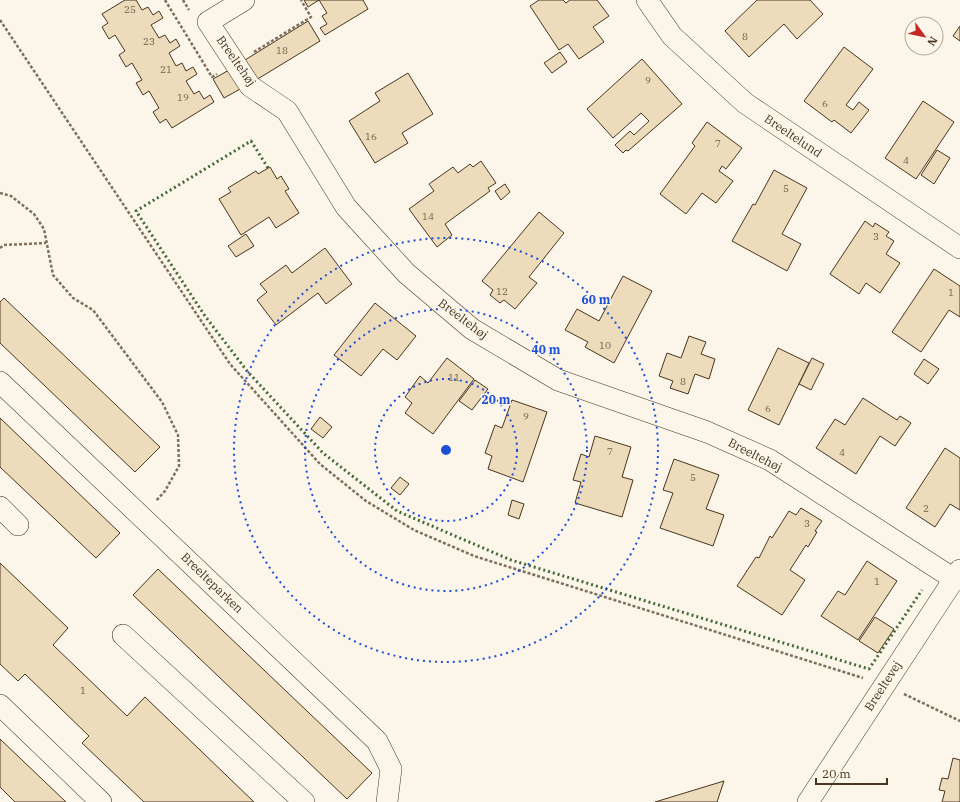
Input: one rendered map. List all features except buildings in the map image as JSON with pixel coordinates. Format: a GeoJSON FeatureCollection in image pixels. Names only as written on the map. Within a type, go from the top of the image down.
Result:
{"type":"FeatureCollection","features":[{"type":"Feature","properties":{"kind":"street","name":"Breeltehøj"},"geometry":{"type":"LineString","coordinates":[[244,0],[208,22],[250,86],[287,111],[346,207],[406,273],[472,329],[558,380],[707,432],[770,460],[957,575]]}},
{"type":"Feature","properties":{"kind":"street","name":"Breeltelund"},"geometry":{"type":"LineString","coordinates":[[647,0],[672,36],[745,103],[960,248]]}},
{"type":"Feature","properties":{"kind":"street","name":"Breelteparken"},"geometry":{"type":"LineString","coordinates":[[0,382],[377,740],[391,769],[387,802]]}},
{"type":"Feature","properties":{"kind":"street"},"geometry":{"type":"LineString","coordinates":[[0,507],[18,525]]}},
{"type":"Feature","properties":{"kind":"street","name":"Breeltevej"},"geometry":{"type":"LineString","coordinates":[[808,802],[884,684],[957,575]]}},
{"type":"Feature","properties":{"kind":"street"},"geometry":{"type":"LineString","coordinates":[[123,635],[304,802]]}},
{"type":"Feature","properties":{"kind":"street"},"geometry":{"type":"LineString","coordinates":[[0,705],[101,802]]}},
{"type":"Feature","properties":{"kind":"path"},"geometry":{"type":"LineString","coordinates":[[235,63],[311,17],[300,0]]}},
{"type":"Feature","properties":{"kind":"path"},"geometry":{"type":"LineString","coordinates":[[0,20],[230,364],[320,464],[366,501],[414,530],[474,556],[884,684],[960,720]]}},
{"type":"Feature","properties":{"kind":"path"},"geometry":{"type":"LineString","coordinates":[[0,193],[11,196],[34,214],[44,229],[53,275],[73,298],[93,310],[162,402],[178,436],[179,466],[166,491],[146,520]]}},
{"type":"Feature","properties":{"kind":"path"},"geometry":{"type":"LineString","coordinates":[[0,248],[4,245],[46,243]]}},
{"type":"Feature","properties":{"kind":"hedge"},"geometry":{"type":"LineString","coordinates":[[268,168],[251,141],[136,211],[205,316],[247,371],[323,453],[397,511],[511,560],[869,669],[922,590]]}}]}
